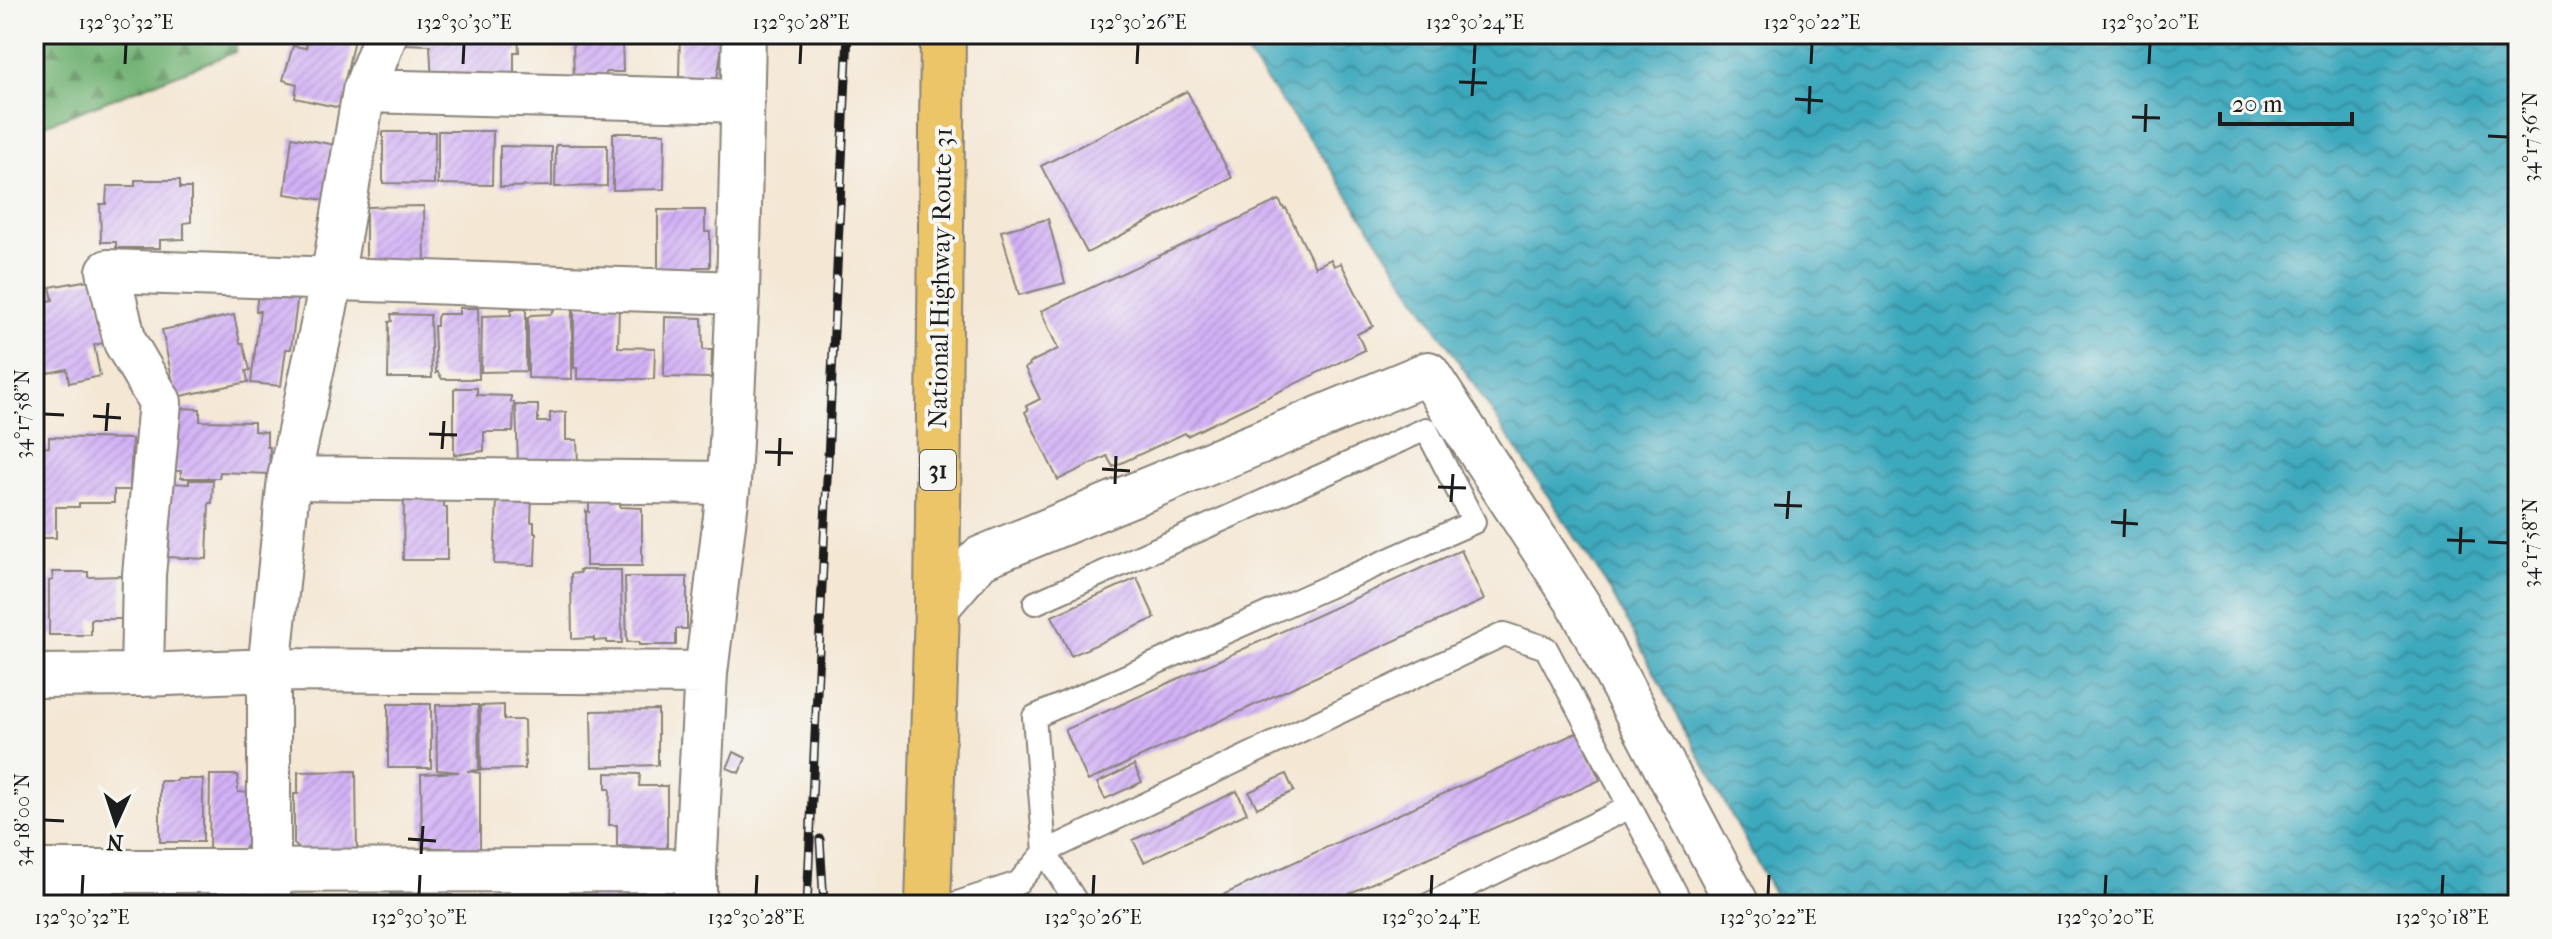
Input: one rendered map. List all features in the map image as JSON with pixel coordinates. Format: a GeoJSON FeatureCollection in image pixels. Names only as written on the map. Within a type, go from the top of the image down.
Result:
{"type":"FeatureCollection","features":[{"type":"Feature","properties":{"kind":"highway","name":"National Highway Route 31"},"geometry":{"type":"LineString","coordinates":[[928,905],[937,608],[943,34]]}},
{"type":"Feature","properties":{"kind":"street"},"geometry":{"type":"LineString","coordinates":[[269,887],[269,670],[289,478],[332,279],[364,91],[386,34]]}},
{"type":"Feature","properties":{"kind":"street"},"geometry":{"type":"LineString","coordinates":[[34,871],[269,887],[695,887],[706,673],[729,483],[738,293],[744,34]]}},
{"type":"Feature","properties":{"kind":"street"},"geometry":{"type":"LineString","coordinates":[[364,91],[743,101]]}},
{"type":"Feature","properties":{"kind":"street"},"geometry":{"type":"LineString","coordinates":[[142,675],[144,575],[160,402],[125,342],[108,271],[738,293]]}},
{"type":"Feature","properties":{"kind":"street"},"geometry":{"type":"LineString","coordinates":[[937,608],[980,558],[1428,373],[1579,605],[1738,905]]}},
{"type":"Feature","properties":{"kind":"street"},"geometry":{"type":"LineString","coordinates":[[289,478],[729,483]]}},
{"type":"Feature","properties":{"kind":"street"},"geometry":{"type":"LineString","coordinates":[[34,676],[269,670],[706,673]]}},
{"type":"Feature","properties":{"kind":"lane"},"geometry":{"type":"LineString","coordinates":[[1035,603],[1426,429],[1474,522],[1034,717],[1045,852],[1078,905]]}},
{"type":"Feature","properties":{"kind":"lane"},"geometry":{"type":"LineString","coordinates":[[951,905],[1018,883],[1045,852],[1504,634],[1546,648],[1682,905]]}},
{"type":"Feature","properties":{"kind":"lane"},"geometry":{"type":"LineString","coordinates":[[1428,905],[1630,807]]}},
{"type":"Feature","properties":{"kind":"green space"},"geometry":{"type":"Polygon","coordinates":[[[34,34],[238,34],[235,52],[34,129],[34,34]]]}},
{"type":"Feature","properties":{"kind":"water"},"geometry":{"type":"Polygon","coordinates":[[[1251,34],[2518,34],[2518,905],[1780,905],[1607,585],[1322,156],[1248,56],[1258,46],[1251,34]]]}},
{"type":"Feature","properties":{"kind":"building"},"geometry":{"type":"Polygon","coordinates":[[[309,34],[355,34],[345,81],[350,84],[345,109],[295,98],[297,84],[283,80],[293,46],[306,48],[309,34]]]}},
{"type":"Feature","properties":{"kind":"building"},"geometry":{"type":"Polygon","coordinates":[[[405,34],[518,34],[519,52],[514,52],[514,89],[432,84],[430,45],[404,44],[405,34]]]}},
{"type":"Feature","properties":{"kind":"building"},"geometry":{"type":"Polygon","coordinates":[[[573,34],[622,34],[623,72],[606,72],[605,85],[574,86],[573,34]]]}},
{"type":"Feature","properties":{"kind":"building"},"geometry":{"type":"Polygon","coordinates":[[[680,34],[724,34],[717,79],[679,77],[680,34]]]}},
{"type":"Feature","properties":{"kind":"building"},"geometry":{"type":"Polygon","coordinates":[[[1187,91],[1232,178],[1087,253],[1041,166],[1187,91]]]}},
{"type":"Feature","properties":{"kind":"building"},"geometry":{"type":"Polygon","coordinates":[[[438,131],[493,131],[492,185],[438,184],[438,131]]]}},
{"type":"Feature","properties":{"kind":"building"},"geometry":{"type":"Polygon","coordinates":[[[383,132],[435,132],[434,184],[383,183],[383,132]]]}},
{"type":"Feature","properties":{"kind":"building"},"geometry":{"type":"Polygon","coordinates":[[[613,133],[665,133],[664,189],[613,190],[613,133]]]}},
{"type":"Feature","properties":{"kind":"building"},"geometry":{"type":"Polygon","coordinates":[[[292,137],[336,145],[326,200],[285,194],[292,137]]]}},
{"type":"Feature","properties":{"kind":"building"},"geometry":{"type":"Polygon","coordinates":[[[556,145],[607,145],[607,186],[555,187],[556,145]]]}},
{"type":"Feature","properties":{"kind":"building"},"geometry":{"type":"Polygon","coordinates":[[[500,146],[552,147],[552,186],[500,187],[500,146]]]}},
{"type":"Feature","properties":{"kind":"building"},"geometry":{"type":"Polygon","coordinates":[[[135,180],[180,180],[180,188],[191,188],[191,222],[184,223],[184,239],[160,240],[160,248],[116,248],[116,242],[101,242],[100,204],[106,204],[107,186],[135,186],[135,180]]]}},
{"type":"Feature","properties":{"kind":"building"},"geometry":{"type":"Polygon","coordinates":[[[1279,200],[1315,267],[1331,259],[1334,266],[1341,263],[1373,326],[1357,334],[1365,350],[1187,436],[1185,433],[1113,467],[1107,456],[1058,480],[1025,412],[1028,410],[1026,406],[1040,399],[1025,368],[1058,349],[1041,311],[1279,200]]]}},
{"type":"Feature","properties":{"kind":"building"},"geometry":{"type":"Polygon","coordinates":[[[424,206],[425,267],[366,267],[366,207],[424,206]]]}},
{"type":"Feature","properties":{"kind":"building"},"geometry":{"type":"Polygon","coordinates":[[[658,210],[705,210],[705,232],[710,232],[710,267],[658,272],[658,210]]]}},
{"type":"Feature","properties":{"kind":"building"},"geometry":{"type":"Polygon","coordinates":[[[1048,219],[1065,283],[1019,295],[1001,231],[1048,219]]]}},
{"type":"Feature","properties":{"kind":"building"},"geometry":{"type":"Polygon","coordinates":[[[95,279],[108,342],[94,345],[100,376],[69,383],[67,369],[38,375],[35,358],[44,356],[34,304],[53,300],[50,287],[95,279]]]}},
{"type":"Feature","properties":{"kind":"building"},"geometry":{"type":"Polygon","coordinates":[[[258,289],[298,294],[291,349],[286,349],[281,386],[251,383],[260,311],[256,311],[258,289]]]}},
{"type":"Feature","properties":{"kind":"building"},"geometry":{"type":"Polygon","coordinates":[[[619,305],[618,347],[655,348],[654,379],[577,379],[577,368],[574,368],[574,307],[619,305]]]}},
{"type":"Feature","properties":{"kind":"building"},"geometry":{"type":"Polygon","coordinates":[[[459,308],[478,308],[479,379],[442,379],[436,373],[434,326],[437,326],[439,314],[459,314],[459,308]]]}},
{"type":"Feature","properties":{"kind":"building"},"geometry":{"type":"Polygon","coordinates":[[[555,308],[572,308],[572,379],[528,378],[528,318],[551,314],[555,308]]]}},
{"type":"Feature","properties":{"kind":"building"},"geometry":{"type":"Polygon","coordinates":[[[511,309],[526,309],[526,371],[481,372],[482,316],[511,315],[511,309]]]}},
{"type":"Feature","properties":{"kind":"building"},"geometry":{"type":"Polygon","coordinates":[[[391,314],[430,315],[432,378],[388,378],[391,314]]]}},
{"type":"Feature","properties":{"kind":"building"},"geometry":{"type":"Polygon","coordinates":[[[234,315],[250,370],[246,371],[248,382],[176,397],[162,330],[234,315]]]}},
{"type":"Feature","properties":{"kind":"building"},"geometry":{"type":"Polygon","coordinates":[[[665,317],[702,318],[703,350],[712,350],[711,378],[664,377],[665,317]]]}},
{"type":"Feature","properties":{"kind":"building"},"geometry":{"type":"Polygon","coordinates":[[[477,388],[477,395],[511,396],[511,402],[514,402],[513,432],[484,432],[484,451],[454,455],[454,390],[477,388]]]}},
{"type":"Feature","properties":{"kind":"building"},"geometry":{"type":"Polygon","coordinates":[[[516,405],[538,405],[538,422],[550,422],[550,413],[566,412],[566,440],[577,440],[578,463],[518,465],[516,405]]]}},
{"type":"Feature","properties":{"kind":"building"},"geometry":{"type":"Polygon","coordinates":[[[178,408],[200,409],[200,421],[254,422],[254,431],[267,432],[269,474],[220,472],[219,478],[181,478],[181,471],[174,471],[178,408]]]}},
{"type":"Feature","properties":{"kind":"building"},"geometry":{"type":"Polygon","coordinates":[[[49,437],[132,439],[130,490],[114,490],[114,503],[79,503],[79,507],[56,507],[56,538],[34,538],[34,448],[49,447],[49,437]]]}},
{"type":"Feature","properties":{"kind":"building"},"geometry":{"type":"Polygon","coordinates":[[[189,480],[213,480],[207,559],[166,557],[171,505],[169,483],[189,484],[189,480]]]}},
{"type":"Feature","properties":{"kind":"building"},"geometry":{"type":"Polygon","coordinates":[[[532,493],[535,565],[494,564],[497,500],[532,493]]]}},
{"type":"Feature","properties":{"kind":"building"},"geometry":{"type":"Polygon","coordinates":[[[404,495],[444,497],[444,507],[447,507],[447,560],[403,560],[404,495]]]}},
{"type":"Feature","properties":{"kind":"building"},"geometry":{"type":"Polygon","coordinates":[[[589,499],[620,499],[620,507],[642,508],[642,566],[586,566],[586,511],[589,512],[589,499]]]}},
{"type":"Feature","properties":{"kind":"building"},"geometry":{"type":"Polygon","coordinates":[[[1461,550],[1484,600],[1088,781],[1065,730],[1461,550]]]}},
{"type":"Feature","properties":{"kind":"building"},"geometry":{"type":"Polygon","coordinates":[[[579,570],[621,570],[622,643],[594,641],[594,638],[572,639],[571,574],[580,573],[579,570]]]}},
{"type":"Feature","properties":{"kind":"building"},"geometry":{"type":"Polygon","coordinates":[[[52,572],[88,572],[88,577],[122,576],[122,619],[91,619],[91,635],[49,635],[49,581],[53,580],[52,572]]]}},
{"type":"Feature","properties":{"kind":"building"},"geometry":{"type":"Polygon","coordinates":[[[625,577],[687,577],[687,629],[676,629],[676,645],[627,642],[625,577]]]}},
{"type":"Feature","properties":{"kind":"building"},"geometry":{"type":"Polygon","coordinates":[[[1137,578],[1155,618],[1071,656],[1052,616],[1137,578]]]}},
{"type":"Feature","properties":{"kind":"building"},"geometry":{"type":"Polygon","coordinates":[[[388,704],[431,704],[431,768],[388,768],[388,704]]]}},
{"type":"Feature","properties":{"kind":"building"},"geometry":{"type":"Polygon","coordinates":[[[436,705],[478,705],[479,770],[467,771],[480,773],[480,851],[422,847],[421,774],[459,772],[437,770],[436,705]]]}},
{"type":"Feature","properties":{"kind":"building"},"geometry":{"type":"Polygon","coordinates":[[[504,705],[504,720],[524,720],[525,769],[481,770],[480,706],[504,705]]]}},
{"type":"Feature","properties":{"kind":"building"},"geometry":{"type":"Polygon","coordinates":[[[658,710],[658,765],[592,767],[591,711],[658,710]]]}},
{"type":"Feature","properties":{"kind":"building"},"geometry":{"type":"Polygon","coordinates":[[[1578,732],[1600,780],[1324,905],[1201,905],[1578,732]]]}},
{"type":"Feature","properties":{"kind":"building"},"geometry":{"type":"Polygon","coordinates":[[[734,752],[746,758],[739,773],[727,768],[734,752]]]}},
{"type":"Feature","properties":{"kind":"building"},"geometry":{"type":"Polygon","coordinates":[[[1134,765],[1142,782],[1105,799],[1097,783],[1134,765]]]}},
{"type":"Feature","properties":{"kind":"building"},"geometry":{"type":"Polygon","coordinates":[[[356,771],[357,853],[304,853],[294,844],[294,794],[298,794],[298,772],[356,771]]]}},
{"type":"Feature","properties":{"kind":"building"},"geometry":{"type":"Polygon","coordinates":[[[606,773],[640,774],[639,786],[667,786],[667,848],[617,846],[617,825],[609,825],[610,789],[606,789],[606,773]]]}},
{"type":"Feature","properties":{"kind":"building"},"geometry":{"type":"Polygon","coordinates":[[[1286,774],[1294,791],[1257,808],[1249,792],[1286,774]]]}},
{"type":"Feature","properties":{"kind":"building"},"geometry":{"type":"Polygon","coordinates":[[[210,775],[238,775],[238,792],[252,793],[250,842],[242,850],[209,849],[210,775]]]}},
{"type":"Feature","properties":{"kind":"building"},"geometry":{"type":"Polygon","coordinates":[[[203,779],[203,842],[160,842],[160,781],[203,779]]]}},
{"type":"Feature","properties":{"kind":"building"},"geometry":{"type":"Polygon","coordinates":[[[1237,791],[1247,813],[1144,862],[1133,840],[1237,791]]]}},
{"type":"Feature","properties":{"kind":"building"},"geometry":{"type":"Polygon","coordinates":[[[626,879],[627,905],[573,903],[573,881],[626,879]]]}},
{"type":"Feature","properties":{"kind":"building"},"geometry":{"type":"Polygon","coordinates":[[[628,884],[644,884],[643,893],[683,893],[683,905],[628,905],[628,884]]]}},
{"type":"Feature","properties":{"kind":"building"},"geometry":{"type":"Polygon","coordinates":[[[498,886],[557,886],[558,894],[568,894],[570,905],[480,905],[480,896],[498,896],[498,886]]]}},
{"type":"Feature","properties":{"kind":"building"},"geometry":{"type":"Polygon","coordinates":[[[390,894],[452,895],[452,905],[390,905],[390,894]]]}},
{"type":"Feature","properties":{"kind":"railway"},"geometry":{"type":"LineString","coordinates":[[807,905],[848,34]]}},
{"type":"Feature","properties":{"kind":"railway"},"geometry":{"type":"LineString","coordinates":[[820,839],[824,905]]}}]}
